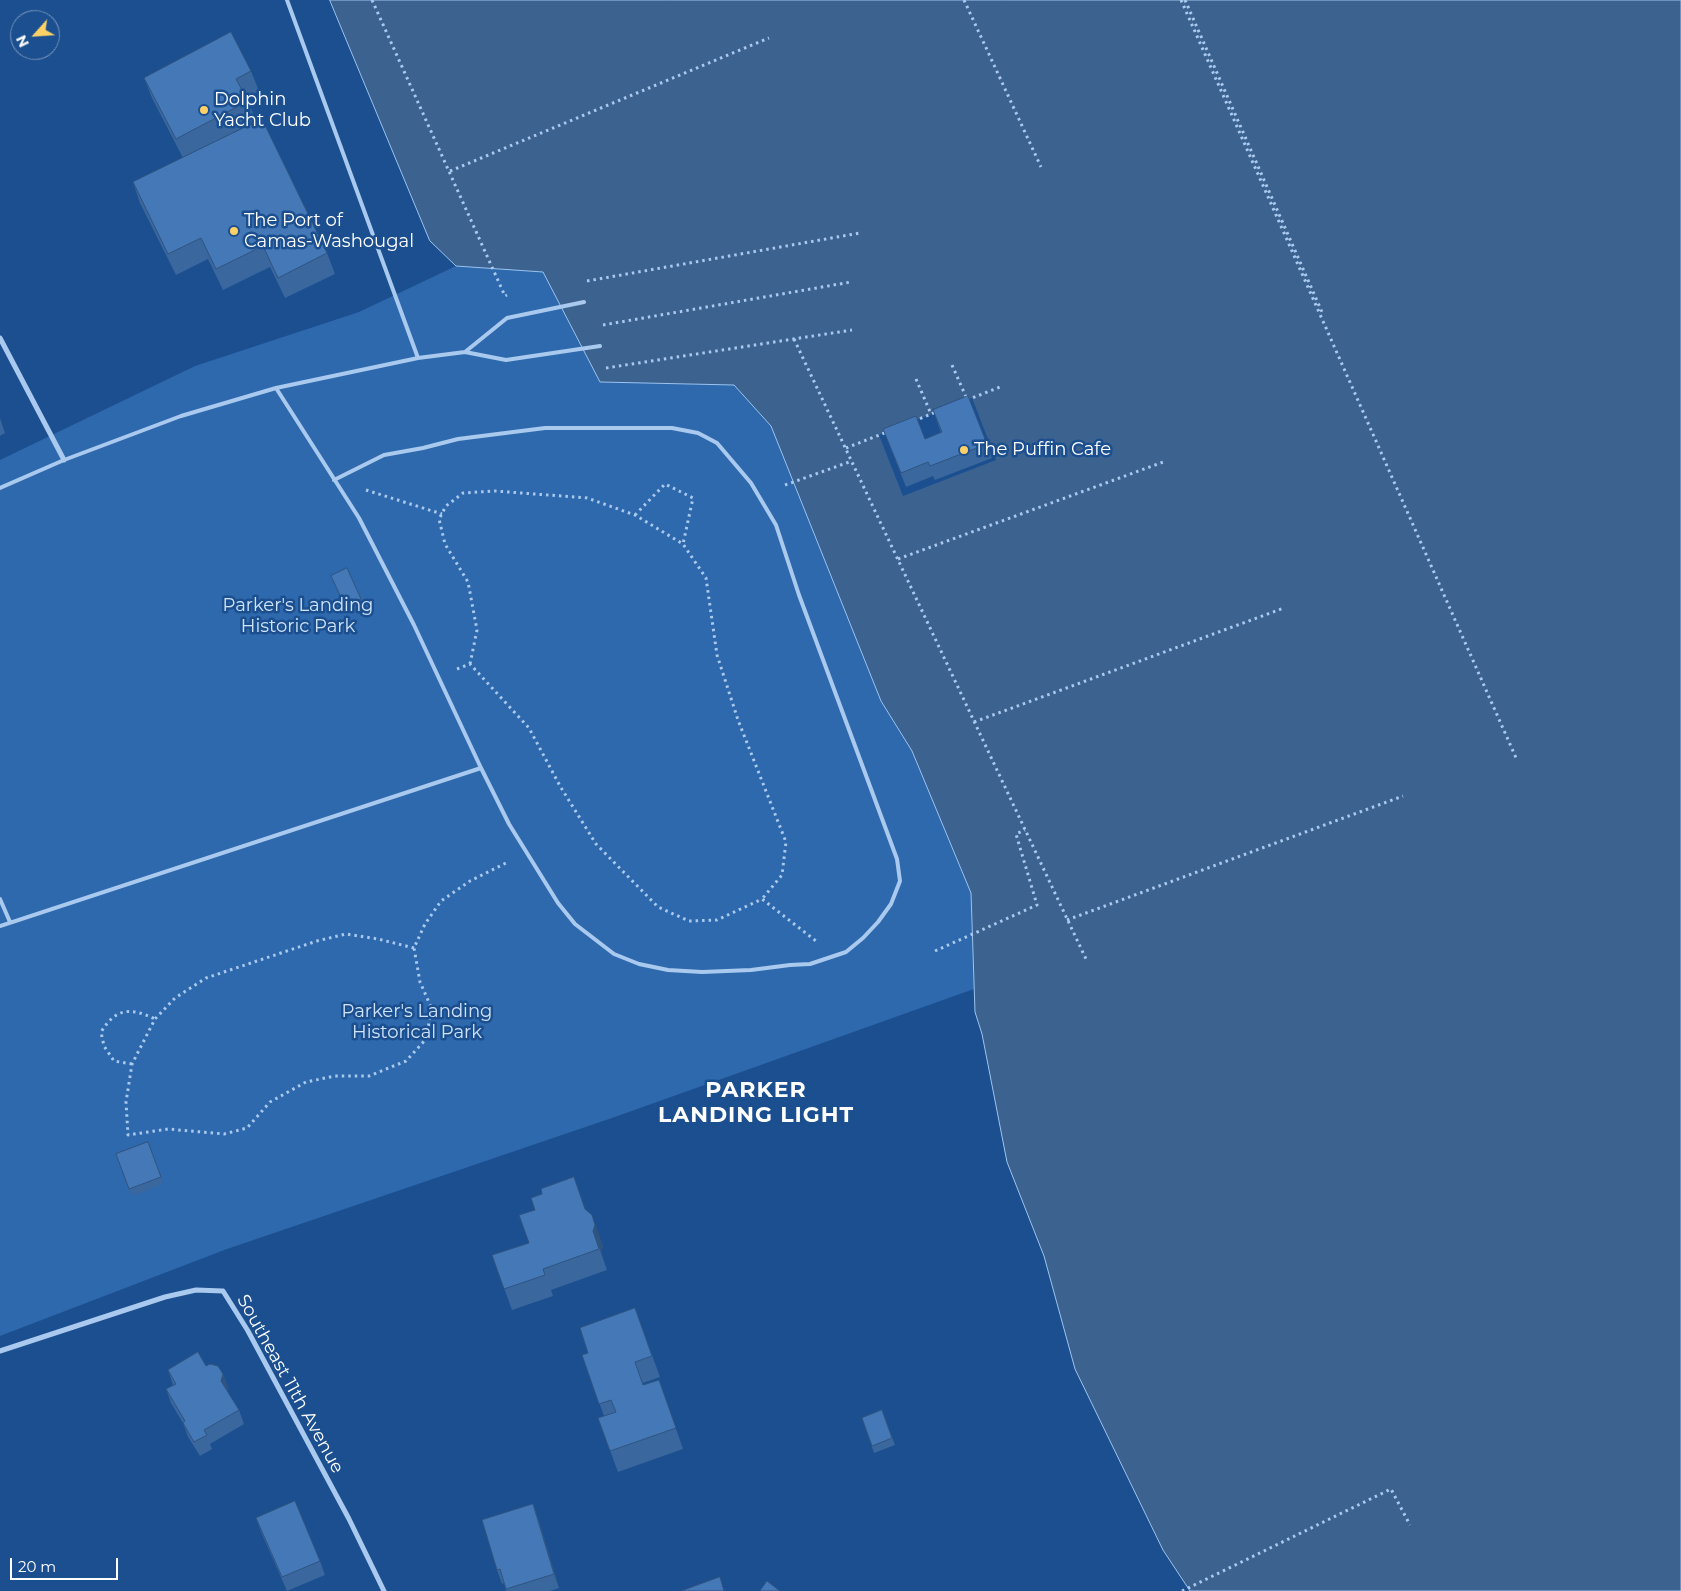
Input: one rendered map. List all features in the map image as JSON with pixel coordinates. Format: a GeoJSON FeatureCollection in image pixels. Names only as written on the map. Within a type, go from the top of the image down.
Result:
{"type":"FeatureCollection","features":[{"type":"Feature","properties":{"kind":"street"},"geometry":{"type":"LineString","coordinates":[[0,338],[64,460]]}},
{"type":"Feature","properties":{"kind":"street","name":"Southeast 11th Avenue"},"geometry":{"type":"LineString","coordinates":[[0,1352],[165,1297],[196,1290],[223,1291],[248,1330],[349,1519],[384,1591]]}},
{"type":"Feature","properties":{"kind":"lane"},"geometry":{"type":"LineString","coordinates":[[287,0],[418,358]]}},
{"type":"Feature","properties":{"kind":"lane"},"geometry":{"type":"LineString","coordinates":[[466,352],[507,318],[584,302]]}},
{"type":"Feature","properties":{"kind":"lane"},"geometry":{"type":"LineString","coordinates":[[0,488],[64,460],[181,416],[276,388],[418,358],[466,352],[506,360],[600,346]]}},
{"type":"Feature","properties":{"kind":"lane"},"geometry":{"type":"LineString","coordinates":[[276,388],[334,480],[359,518],[509,824],[558,903],[575,924],[614,954],[639,964],[668,970],[702,972],[750,970],[810,964],[846,952],[878,922],[891,904],[900,881],[897,859],[799,595],[776,525],[752,483],[717,443],[698,433],[672,428],[602,426],[545,428],[458,439],[384,455],[334,480]]}},
{"type":"Feature","properties":{"kind":"lane"},"geometry":{"type":"LineString","coordinates":[[0,926],[481,768]]}},
{"type":"Feature","properties":{"kind":"lane"},"geometry":{"type":"LineString","coordinates":[[0,899],[10,922]]}},
{"type":"Feature","properties":{"kind":"path"},"geometry":{"type":"LineString","coordinates":[[372,0],[505,296],[514,294]]}},
{"type":"Feature","properties":{"kind":"path"},"geometry":{"type":"LineString","coordinates":[[964,0],[1041,167]]}},
{"type":"Feature","properties":{"kind":"path"},"geometry":{"type":"LineString","coordinates":[[1181,0],[1517,760],[1185,0]]}},
{"type":"Feature","properties":{"kind":"path"},"geometry":{"type":"LineString","coordinates":[[450,172],[770,38]]}},
{"type":"Feature","properties":{"kind":"path"},"geometry":{"type":"LineString","coordinates":[[582,282],[860,233]]}},
{"type":"Feature","properties":{"kind":"path"},"geometry":{"type":"LineString","coordinates":[[595,326],[851,282]]}},
{"type":"Feature","properties":{"kind":"path"},"geometry":{"type":"LineString","coordinates":[[602,369],[852,330]]}},
{"type":"Feature","properties":{"kind":"path"},"geometry":{"type":"LineString","coordinates":[[794,339],[1086,959]]}},
{"type":"Feature","properties":{"kind":"path"},"geometry":{"type":"LineString","coordinates":[[952,365],[967,400]]}},
{"type":"Feature","properties":{"kind":"path"},"geometry":{"type":"LineString","coordinates":[[916,379],[931,414]]}},
{"type":"Feature","properties":{"kind":"path"},"geometry":{"type":"LineString","coordinates":[[958,404],[1000,387]]}},
{"type":"Feature","properties":{"kind":"path"},"geometry":{"type":"LineString","coordinates":[[914,421],[940,411]]}},
{"type":"Feature","properties":{"kind":"path"},"geometry":{"type":"LineString","coordinates":[[846,448],[887,432]]}},
{"type":"Feature","properties":{"kind":"path"},"geometry":{"type":"LineString","coordinates":[[785,485],[852,461]]}},
{"type":"Feature","properties":{"kind":"path"},"geometry":{"type":"LineString","coordinates":[[898,559],[1166,461]]}},
{"type":"Feature","properties":{"kind":"path"},"geometry":{"type":"LineString","coordinates":[[334,480],[442,514]]}},
{"type":"Feature","properties":{"kind":"path"},"geometry":{"type":"LineString","coordinates":[[635,515],[666,484],[693,498],[683,544]]}},
{"type":"Feature","properties":{"kind":"path"},"geometry":{"type":"LineString","coordinates":[[495,491],[587,498],[635,515],[683,544],[706,578],[717,655],[738,720],[786,842],[782,875],[762,899],[717,920],[689,921],[658,907],[596,844],[560,786],[529,728],[470,664],[477,630],[470,591],[468,582],[445,544],[439,519],[446,506],[463,493],[495,491]]}},
{"type":"Feature","properties":{"kind":"path"},"geometry":{"type":"LineString","coordinates":[[974,722],[1284,608]]}},
{"type":"Feature","properties":{"kind":"path"},"geometry":{"type":"LineString","coordinates":[[438,676],[470,664]]}},
{"type":"Feature","properties":{"kind":"path"},"geometry":{"type":"LineString","coordinates":[[1067,920],[1403,796]]}},
{"type":"Feature","properties":{"kind":"path"},"geometry":{"type":"LineString","coordinates":[[935,951],[1037,905],[1016,834],[1025,830]]}},
{"type":"Feature","properties":{"kind":"path"},"geometry":{"type":"LineString","coordinates":[[414,948],[378,939],[346,934],[317,941],[206,978],[175,998],[155,1019],[132,1064],[126,1102],[128,1135],[168,1129],[224,1134],[247,1128],[270,1102],[306,1082],[335,1076],[369,1076],[406,1061],[428,1038],[431,1007],[420,982],[414,948],[425,924],[441,901],[470,881],[527,853]]}},
{"type":"Feature","properties":{"kind":"path"},"geometry":{"type":"LineString","coordinates":[[762,899],[818,942],[827,958]]}},
{"type":"Feature","properties":{"kind":"path"},"geometry":{"type":"LineString","coordinates":[[132,1064],[114,1061],[104,1046],[101,1032],[107,1022],[117,1014],[130,1010],[155,1019]]}},
{"type":"Feature","properties":{"kind":"path"},"geometry":{"type":"LineString","coordinates":[[1182,1591],[1391,1489],[1410,1525]]}},
{"type":"Feature","properties":{"kind":"green space","name":"Parker's Landing Historic Park"},"geometry":{"type":"Polygon","coordinates":[[[456,266],[543,272],[600,382],[734,385],[771,426],[881,701],[912,751],[971,893],[974,989],[612,1118],[227,1249],[0,1336],[0,460],[195,366],[359,312],[456,266]]]}},
{"type":"Feature","properties":{"kind":"shaded area"},"geometry":{"type":"Polygon","coordinates":[[[330,0],[1681,0],[1681,1591],[1190,1591],[1163,1550],[1075,1369],[1044,1256],[1007,1162],[982,1034],[975,1012],[971,893],[912,751],[881,701],[771,426],[734,385],[600,382],[543,272],[456,266],[430,241],[330,0]]]}},
{"type":"Feature","properties":{"kind":"pier","name":"The Puffin Cafe"},"geometry":{"type":"Polygon","coordinates":[[[972,398],[996,460],[903,496],[879,435],[972,398]]]}},
{"type":"Feature","properties":{"kind":"building","name":"Dolphin Yacht Club"},"geometry":{"type":"Polygon","coordinates":[[[231,32],[251,71],[236,79],[248,101],[176,139],[144,78],[231,32]]]}},
{"type":"Feature","properties":{"kind":"building","name":"The Port of Camas-Washougal"},"geometry":{"type":"Polygon","coordinates":[[[262,119],[327,253],[278,278],[263,246],[216,269],[201,238],[168,254],[133,182],[262,119]]]}},
{"type":"Feature","properties":{"kind":"building","name":"The Puffin Cafe"},"geometry":{"type":"Polygon","coordinates":[[[968,396],[987,444],[930,466],[928,462],[901,473],[883,429],[916,416],[925,439],[942,432],[933,410],[968,396]]]}},
{"type":"Feature","properties":{"kind":"building"},"geometry":{"type":"Polygon","coordinates":[[[347,568],[361,599],[345,606],[331,576],[347,568]]]}},
{"type":"Feature","properties":{"kind":"building"},"geometry":{"type":"Polygon","coordinates":[[[148,1142],[161,1177],[129,1189],[116,1154],[148,1142]]]}},
{"type":"Feature","properties":{"kind":"building"},"geometry":{"type":"Polygon","coordinates":[[[574,1177],[585,1209],[592,1215],[595,1225],[593,1231],[599,1249],[543,1269],[545,1275],[504,1289],[492,1255],[529,1243],[519,1215],[535,1210],[531,1198],[542,1194],[541,1189],[574,1177]]]}},
{"type":"Feature","properties":{"kind":"building"},"geometry":{"type":"Polygon","coordinates":[[[635,1308],[652,1356],[635,1362],[643,1385],[659,1380],[676,1428],[610,1451],[598,1418],[616,1412],[611,1400],[599,1404],[582,1355],[588,1353],[580,1328],[635,1308]]]}},
{"type":"Feature","properties":{"kind":"building"},"geometry":{"type":"Polygon","coordinates":[[[198,1352],[206,1366],[210,1364],[218,1366],[223,1374],[221,1381],[239,1410],[204,1430],[207,1435],[194,1442],[183,1423],[185,1421],[166,1389],[176,1384],[168,1370],[198,1352]]]}},
{"type":"Feature","properties":{"kind":"building"},"geometry":{"type":"Polygon","coordinates":[[[882,1410],[892,1438],[872,1446],[862,1418],[882,1410]]]}},
{"type":"Feature","properties":{"kind":"building"},"geometry":{"type":"Polygon","coordinates":[[[295,1501],[320,1561],[282,1577],[256,1518],[295,1501]]]}},
{"type":"Feature","properties":{"kind":"building"},"geometry":{"type":"Polygon","coordinates":[[[533,1504],[554,1574],[506,1589],[500,1569],[497,1570],[482,1520],[533,1504]]]}},
{"type":"Feature","properties":{"kind":"building"},"geometry":{"type":"Polygon","coordinates":[[[720,1577],[724,1591],[681,1591],[720,1577]]]}},
{"type":"Feature","properties":{"kind":"building"},"geometry":{"type":"Polygon","coordinates":[[[767,1581],[780,1591],[760,1591],[767,1581]]]}},
{"type":"Feature","properties":{"kind":"place","name":"Dolphin Yacht Club"},"geometry":{"type":"Point","coordinates":[204,110]}},
{"type":"Feature","properties":{"kind":"place","name":"The Port of Camas-Washougal"},"geometry":{"type":"Point","coordinates":[234,231]}},
{"type":"Feature","properties":{"kind":"place","name":"The Puffin Cafe"},"geometry":{"type":"Point","coordinates":[964,450]}},
{"type":"Feature","properties":{"kind":"district","name":"PARKER LANDING LIGHT"},"geometry":{"type":"Point","coordinates":[756,1104]}},
{"type":"Feature","properties":{"kind":"park label","name":"Parker's Landing Historical Park"},"geometry":{"type":"Point","coordinates":[417,1022]}}]}
